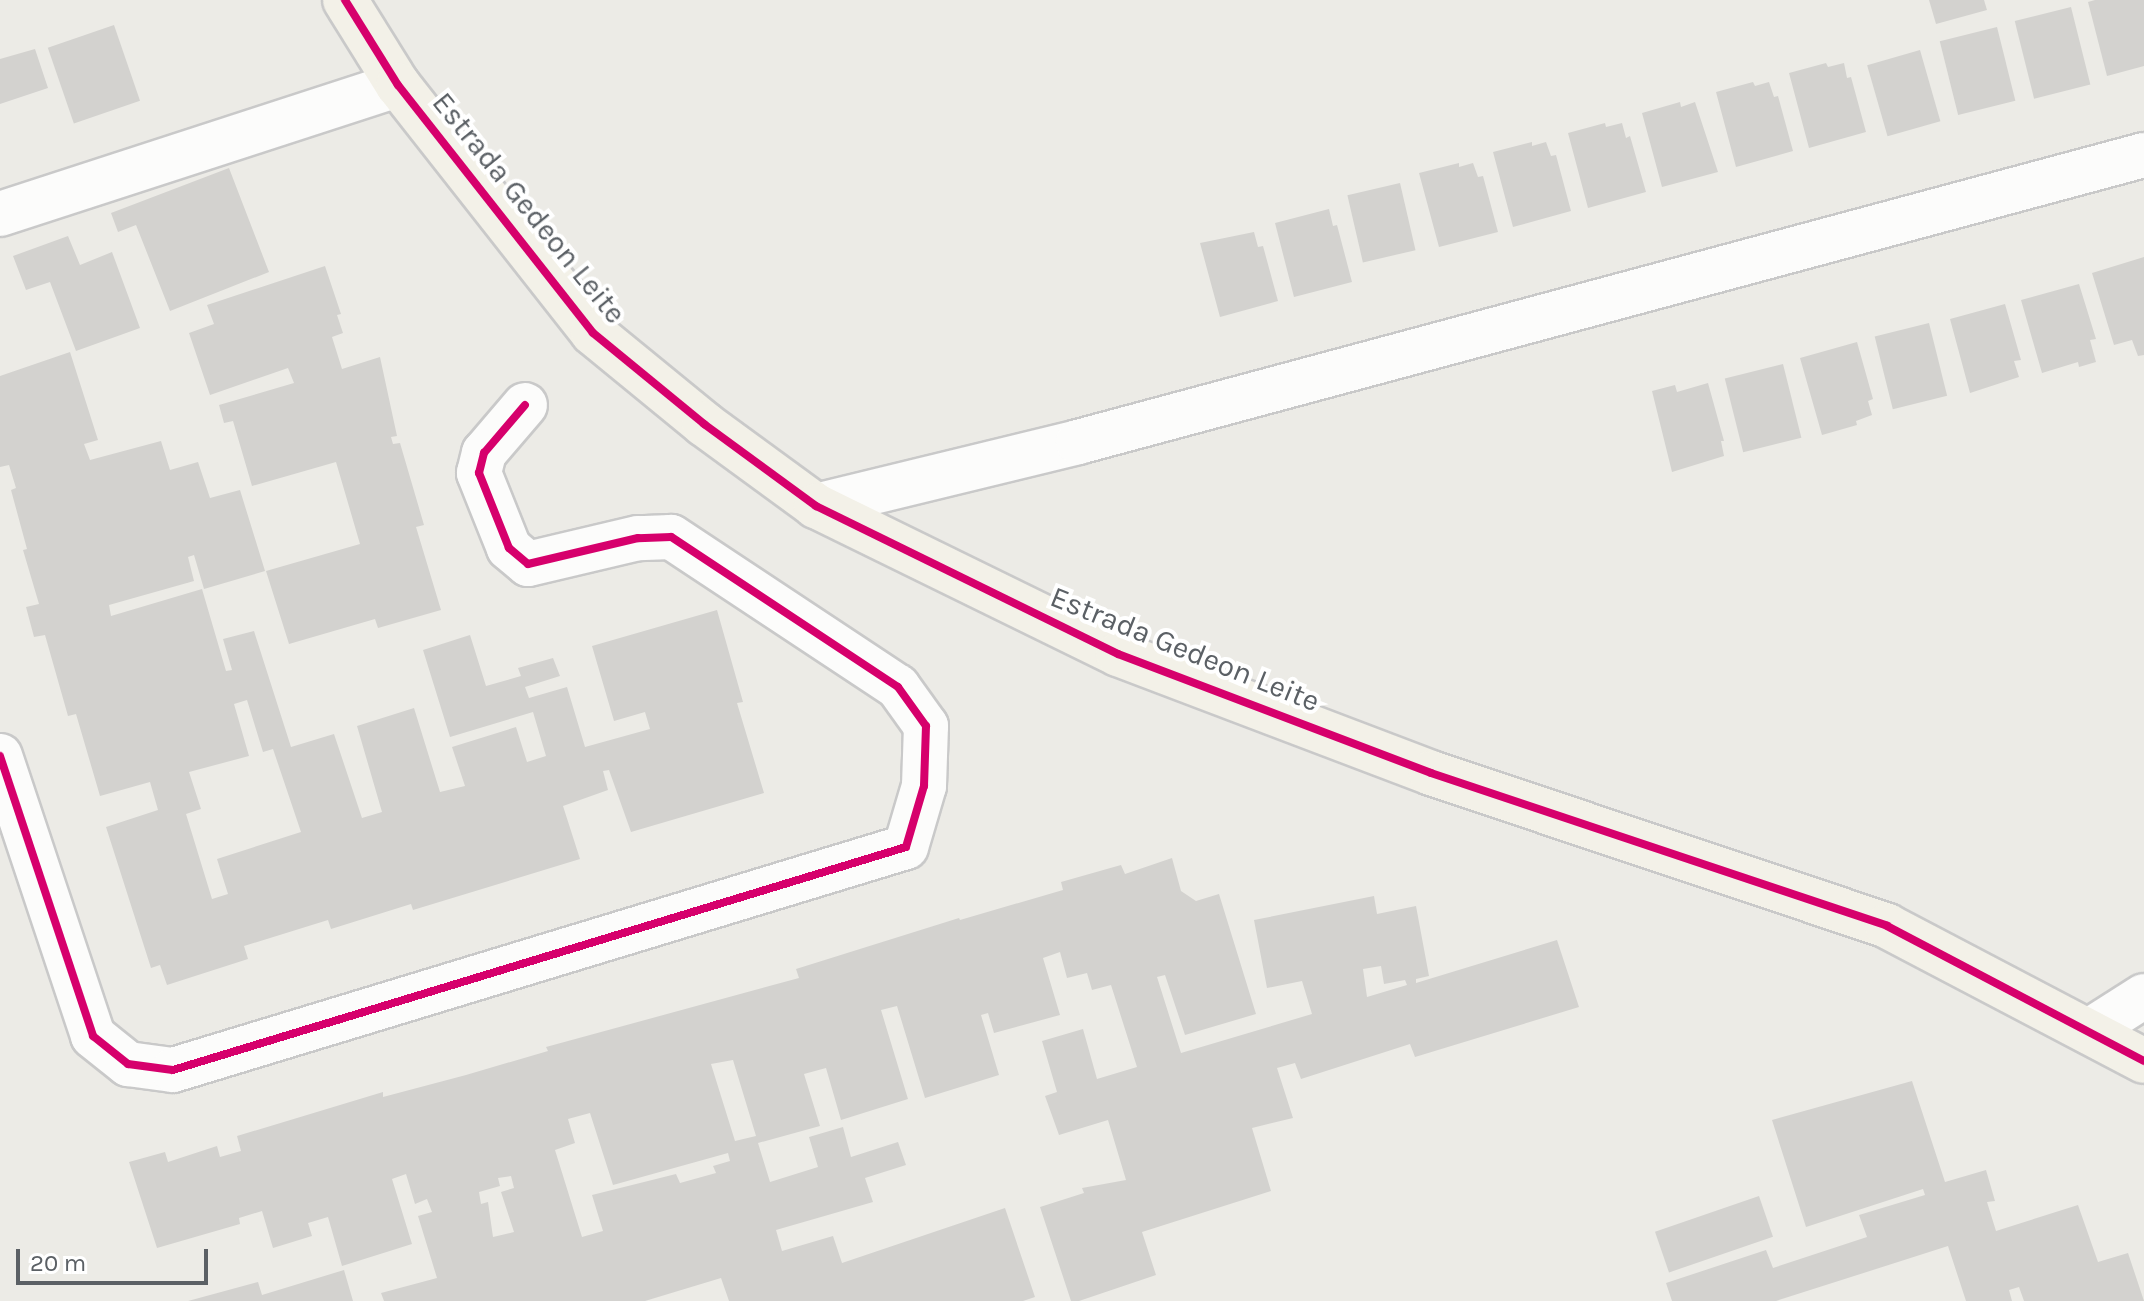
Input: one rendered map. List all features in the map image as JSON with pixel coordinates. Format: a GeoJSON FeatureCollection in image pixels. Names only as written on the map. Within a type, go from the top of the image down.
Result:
{"type":"FeatureCollection","features":[{"type":"Feature","properties":{"kind":"main road","name":"Estrada Gedeon Leite"},"geometry":{"type":"LineString","coordinates":[[345,0],[398,85],[593,333],[704,424],[816,506],[1118,654],[1431,773],[1887,926],[2144,1061]]}},
{"type":"Feature","properties":{"kind":"street"},"geometry":{"type":"LineString","coordinates":[[0,214],[398,85]]}},
{"type":"Feature","properties":{"kind":"street"},"geometry":{"type":"LineString","coordinates":[[816,506],[1094,438],[2144,155]]}},
{"type":"Feature","properties":{"kind":"street"},"geometry":{"type":"LineString","coordinates":[[0,756],[93,1036],[128,1064],[173,1070],[906,847],[924,786],[926,726],[898,687],[671,537],[638,538],[528,564],[509,548],[479,473],[484,453],[525,405]]}},
{"type":"Feature","properties":{"kind":"street"},"geometry":{"type":"LineString","coordinates":[[2089,1031],[2144,996]]}},
{"type":"Feature","properties":{"kind":"building"},"geometry":{"type":"Polygon","coordinates":[[[1929,0],[1984,0],[1987,10],[1936,24],[1929,0]]]}},
{"type":"Feature","properties":{"kind":"building"},"geometry":{"type":"Polygon","coordinates":[[[2144,0],[2144,66],[2107,76],[2088,2],[2144,0]]]}},
{"type":"Feature","properties":{"kind":"building"},"geometry":{"type":"Polygon","coordinates":[[[2071,7],[2090,85],[2034,99],[2015,21],[2071,7]]]}},
{"type":"Feature","properties":{"kind":"building"},"geometry":{"type":"Polygon","coordinates":[[[114,25],[140,101],[74,123],[48,48],[114,25]]]}},
{"type":"Feature","properties":{"kind":"building"},"geometry":{"type":"Polygon","coordinates":[[[1997,27],[2015,101],[1958,115],[1940,41],[1997,27]]]}},
{"type":"Feature","properties":{"kind":"building"},"geometry":{"type":"Polygon","coordinates":[[[35,49],[48,88],[0,104],[0,59],[35,49]]]}},
{"type":"Feature","properties":{"kind":"building"},"geometry":{"type":"Polygon","coordinates":[[[1920,50],[1940,121],[1888,136],[1867,65],[1920,50]]]}},
{"type":"Feature","properties":{"kind":"building"},"geometry":{"type":"Polygon","coordinates":[[[1826,63],[1828,67],[1844,63],[1847,78],[1851,77],[1866,132],[1809,148],[1789,73],[1826,63]]]}},
{"type":"Feature","properties":{"kind":"building"},"geometry":{"type":"Polygon","coordinates":[[[1753,82],[1755,86],[1769,82],[1774,97],[1778,96],[1793,151],[1736,167],[1716,92],[1753,82]]]}},
{"type":"Feature","properties":{"kind":"building"},"geometry":{"type":"Polygon","coordinates":[[[1680,102],[1681,107],[1695,102],[1718,172],[1662,187],[1642,113],[1680,102]]]}},
{"type":"Feature","properties":{"kind":"building"},"geometry":{"type":"Polygon","coordinates":[[[1605,123],[1606,127],[1622,123],[1626,138],[1630,136],[1646,192],[1588,208],[1568,133],[1605,123]]]}},
{"type":"Feature","properties":{"kind":"building"},"geometry":{"type":"Polygon","coordinates":[[[1532,142],[1532,146],[1546,142],[1551,156],[1556,155],[1571,211],[1513,227],[1493,152],[1532,142]]]}},
{"type":"Feature","properties":{"kind":"building"},"geometry":{"type":"Polygon","coordinates":[[[1459,163],[1459,167],[1473,163],[1478,177],[1483,176],[1498,232],[1439,247],[1419,173],[1459,163]]]}},
{"type":"Feature","properties":{"kind":"building"},"geometry":{"type":"Polygon","coordinates":[[[229,168],[269,272],[170,311],[136,225],[118,232],[111,213],[229,168]]]}},
{"type":"Feature","properties":{"kind":"building"},"geometry":{"type":"Polygon","coordinates":[[[1400,183],[1416,250],[1363,262],[1347,195],[1400,183]]]}},
{"type":"Feature","properties":{"kind":"building"},"geometry":{"type":"Polygon","coordinates":[[[1329,209],[1333,226],[1337,225],[1352,282],[1294,297],[1275,223],[1329,209]]]}},
{"type":"Feature","properties":{"kind":"building"},"geometry":{"type":"Polygon","coordinates":[[[1254,232],[1258,247],[1263,246],[1278,301],[1220,317],[1200,243],[1254,232]]]}},
{"type":"Feature","properties":{"kind":"building"},"geometry":{"type":"Polygon","coordinates":[[[68,236],[80,265],[112,252],[140,328],[76,351],[50,282],[26,290],[13,256],[68,236]]]}},
{"type":"Feature","properties":{"kind":"building"},"geometry":{"type":"Polygon","coordinates":[[[2144,257],[2144,355],[2138,356],[2132,340],[2114,345],[2092,273],[2144,257]]]}},
{"type":"Feature","properties":{"kind":"building"},"geometry":{"type":"Polygon","coordinates":[[[325,266],[341,314],[337,315],[343,333],[332,337],[342,369],[380,357],[397,436],[391,437],[393,444],[400,443],[424,525],[416,527],[441,610],[378,628],[375,619],[289,644],[266,571],[360,544],[336,462],[252,486],[233,421],[224,423],[219,405],[294,383],[288,368],[210,395],[189,333],[214,324],[207,305],[325,266]]]}},
{"type":"Feature","properties":{"kind":"building"},"geometry":{"type":"Polygon","coordinates":[[[2079,284],[2096,339],[2090,340],[2096,362],[2079,367],[2078,362],[2042,373],[2021,300],[2079,284]]]}},
{"type":"Feature","properties":{"kind":"building"},"geometry":{"type":"Polygon","coordinates":[[[2005,304],[2021,360],[2014,361],[2019,377],[1970,393],[1950,319],[2005,304]]]}},
{"type":"Feature","properties":{"kind":"building"},"geometry":{"type":"Polygon","coordinates":[[[1929,323],[1947,396],[1893,409],[1875,337],[1929,323]]]}},
{"type":"Feature","properties":{"kind":"building"},"geometry":{"type":"Polygon","coordinates":[[[1857,342],[1873,399],[1868,401],[1872,415],[1856,421],[1857,425],[1822,435],[1800,358],[1857,342]]]}},
{"type":"Feature","properties":{"kind":"building"},"geometry":{"type":"Polygon","coordinates":[[[70,352],[98,440],[84,444],[90,460],[161,441],[170,470],[198,462],[210,498],[240,490],[265,571],[204,589],[194,555],[188,557],[194,581],[109,605],[111,616],[202,589],[226,671],[232,670],[223,639],[254,631],[291,747],[334,734],[362,818],[382,812],[357,726],[414,708],[440,792],[465,786],[452,747],[516,727],[527,762],[546,756],[533,712],[450,737],[423,650],[470,635],[486,686],[521,676],[518,668],[553,658],[560,676],[525,687],[529,698],[567,687],[585,747],[650,729],[645,712],[614,721],[592,646],[717,610],[743,702],[737,703],[764,793],[631,832],[609,770],[603,771],[608,790],[563,806],[580,859],[413,910],[411,904],[331,929],[328,920],[244,946],[248,959],[167,985],[160,965],[151,968],[106,827],[158,810],[150,782],[100,796],[76,714],[68,716],[45,635],[34,637],[26,607],[39,604],[23,550],[27,549],[11,490],[16,488],[9,465],[0,467],[0,376],[70,352]],[[247,700],[234,704],[249,756],[189,772],[201,809],[186,814],[212,899],[228,894],[217,859],[301,832],[273,749],[263,752],[247,700]]]}},
{"type":"Feature","properties":{"kind":"building"},"geometry":{"type":"Polygon","coordinates":[[[1783,364],[1801,438],[1743,452],[1725,379],[1783,364]]]}},
{"type":"Feature","properties":{"kind":"building"},"geometry":{"type":"Polygon","coordinates":[[[1708,383],[1724,441],[1721,441],[1724,456],[1672,472],[1652,391],[1675,385],[1677,392],[1708,383]]]}},
{"type":"Feature","properties":{"kind":"building"},"geometry":{"type":"Polygon","coordinates":[[[1172,858],[1181,891],[1196,901],[1219,894],[1256,1014],[1185,1035],[1165,975],[1157,977],[1181,1053],[1312,1014],[1302,981],[1267,988],[1254,920],[1374,896],[1377,914],[1416,906],[1429,976],[1416,979],[1416,983],[1557,940],[1579,1007],[1415,1057],[1410,1044],[1301,1079],[1295,1063],[1277,1068],[1293,1118],[1252,1128],[1271,1191],[1142,1232],[1156,1275],[1079,1301],[1071,1301],[1040,1207],[1084,1193],[1082,1188],[1126,1180],[1108,1120],[1059,1135],[1045,1096],[1057,1092],[1042,1041],[1083,1029],[1097,1079],[1137,1067],[1111,985],[1092,990],[1087,973],[1067,978],[1060,952],[1043,958],[1060,1015],[994,1033],[988,1013],[981,1015],[999,1075],[925,1098],[897,1006],[881,1010],[908,1099],[841,1120],[826,1068],[804,1074],[820,1126],[758,1143],[770,1182],[818,1167],[809,1137],[843,1127],[851,1157],[898,1142],[906,1165],[865,1178],[873,1202],[776,1230],[782,1251],[833,1236],[842,1263],[1005,1208],[1035,1297],[1023,1301],[729,1301],[721,1278],[645,1301],[384,1301],[381,1293],[437,1278],[418,1216],[432,1212],[427,1199],[415,1204],[406,1174],[392,1179],[412,1244],[342,1266],[328,1217],[308,1223],[312,1236],[273,1248],[262,1211],[239,1218],[240,1224],[157,1248],[129,1162],[165,1152],[168,1162],[217,1146],[220,1157],[241,1151],[237,1136],[383,1092],[383,1097],[466,1075],[548,1051],[546,1047],[799,978],[796,969],[959,918],[1063,890],[1061,882],[1121,865],[1125,874],[1172,858]],[[1381,966],[1363,969],[1367,997],[1407,985],[1405,980],[1384,984],[1381,966]],[[733,1060],[711,1064],[735,1141],[756,1136],[733,1060]],[[590,1113],[568,1119],[575,1143],[555,1150],[582,1237],[603,1231],[592,1195],[676,1174],[680,1183],[716,1173],[713,1166],[730,1161],[728,1153],[613,1185],[590,1113]],[[511,1176],[498,1178],[500,1186],[479,1192],[481,1204],[488,1202],[493,1237],[514,1232],[501,1192],[514,1188],[511,1176]]]}},
{"type":"Feature","properties":{"kind":"building"},"geometry":{"type":"Polygon","coordinates":[[[1912,1081],[1945,1182],[1986,1170],[1995,1201],[1987,1202],[1996,1231],[2078,1205],[2098,1262],[2128,1253],[2144,1301],[2024,1301],[2019,1287],[2009,1290],[2012,1301],[1966,1301],[1948,1246],[1776,1301],[1672,1301],[1666,1283],[1766,1250],[1773,1268],[1867,1237],[1859,1215],[1925,1195],[1923,1189],[1806,1227],[1772,1120],[1912,1081]]]}},
{"type":"Feature","properties":{"kind":"building"},"geometry":{"type":"Polygon","coordinates":[[[1759,1196],[1773,1237],[1669,1272],[1655,1232],[1759,1196]]]}},
{"type":"Feature","properties":{"kind":"building"},"geometry":{"type":"Polygon","coordinates":[[[344,1270],[353,1301],[188,1301],[258,1282],[262,1295],[344,1270]]]}},
{"type":"Feature","properties":{"kind":"cycle path"},"geometry":{"type":"LineString","coordinates":[[345,0],[398,85],[593,333],[704,424],[816,506],[1118,654],[1431,773],[1887,926],[2144,1061]]}},
{"type":"Feature","properties":{"kind":"cycle path"},"geometry":{"type":"LineString","coordinates":[[0,756],[93,1036],[128,1064],[173,1070],[906,847],[924,786],[926,726],[898,687],[671,537],[638,538],[528,564],[509,548],[479,473],[484,453],[525,405]]}}]}
